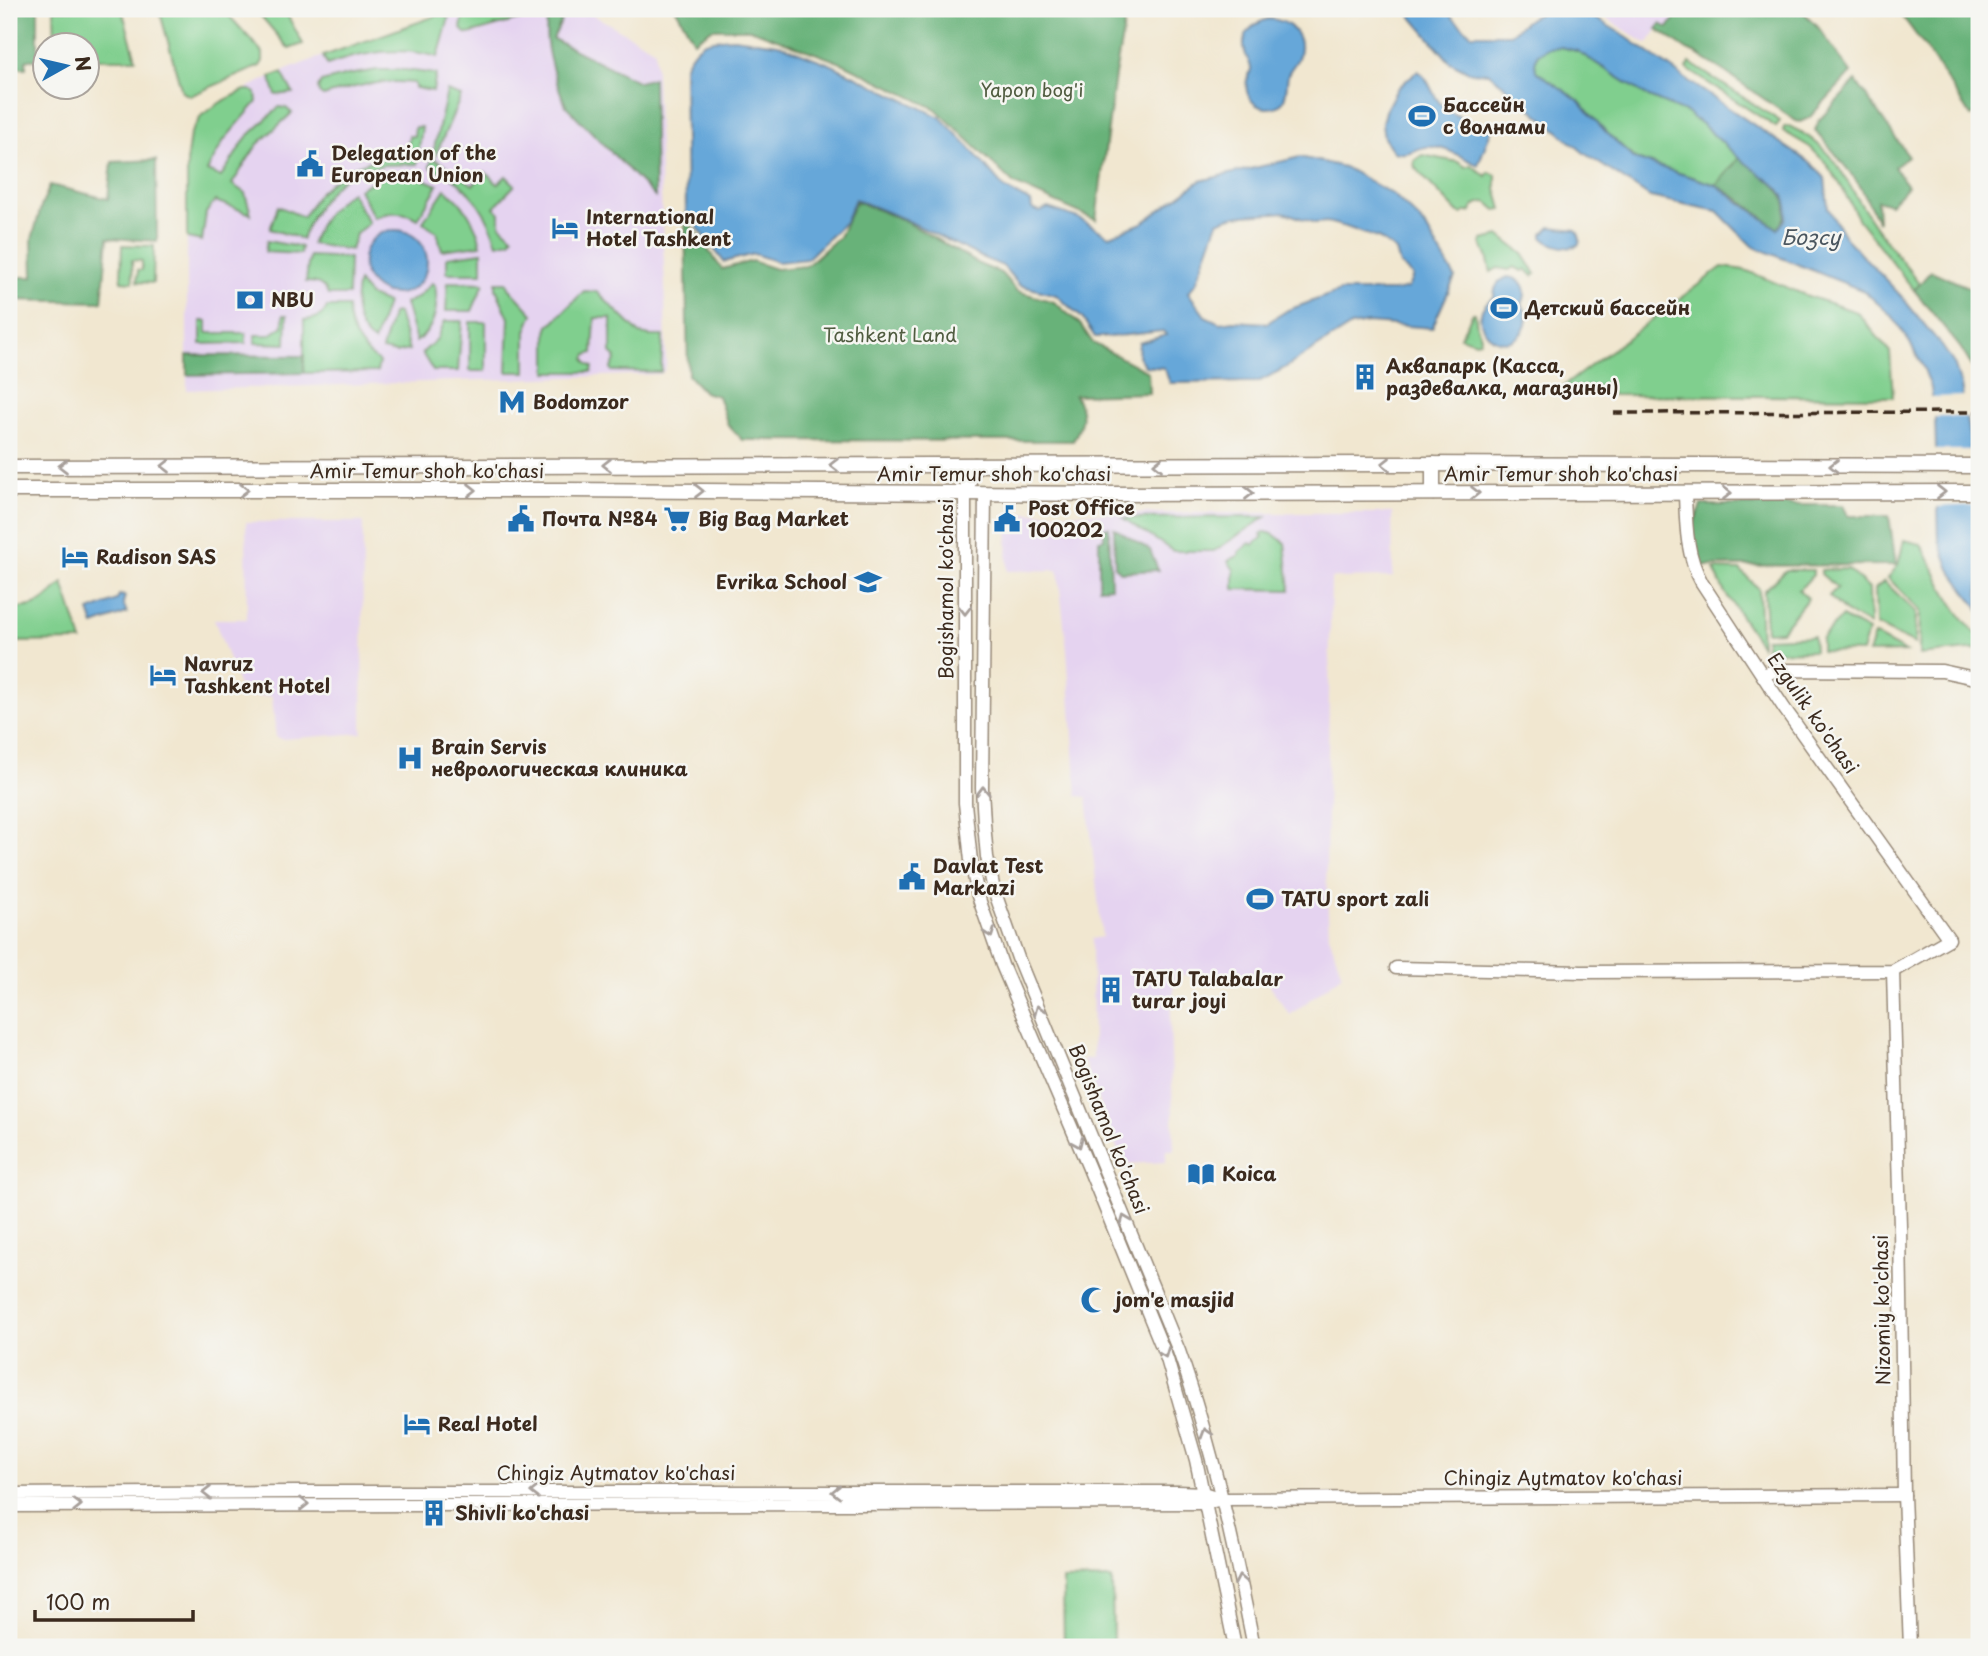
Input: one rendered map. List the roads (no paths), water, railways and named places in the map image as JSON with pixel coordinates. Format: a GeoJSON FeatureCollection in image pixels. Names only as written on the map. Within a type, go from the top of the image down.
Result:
{"type":"FeatureCollection","features":[{"type":"Feature","properties":{"kind":"main road","name":"Amir Temur shoh ko'chasi"},"geometry":{"type":"LineString","coordinates":[[9,467],[975,464],[1979,466]]}},
{"type":"Feature","properties":{"kind":"main road","name":"Bogishamol ko'chasi"},"geometry":{"type":"LineString","coordinates":[[975,464],[965,493],[965,803],[972,869],[995,947],[1179,1351],[1223,1499],[1254,1647]]}},
{"type":"Feature","properties":{"kind":"main road","name":"Bogishamol ko'chasi"},"geometry":{"type":"LineString","coordinates":[[975,464],[985,493],[982,788],[989,870],[1000,909],[1167,1359],[1196,1460],[1235,1647]]}},
{"type":"Feature","properties":{"kind":"main road"},"geometry":{"type":"LineString","coordinates":[[1433,464],[1433,493]]}},
{"type":"Feature","properties":{"kind":"main road"},"geometry":{"type":"LineString","coordinates":[[305,466],[305,490]]}},
{"type":"Feature","properties":{"kind":"main road","name":"Amir Temur shoh ko'chasi"},"geometry":{"type":"LineString","coordinates":[[9,490],[1979,492]]}},
{"type":"Feature","properties":{"kind":"main road","name":"Ezgulik ko'chasi"},"geometry":{"type":"LineString","coordinates":[[1685,493],[1687,540],[1697,574],[1763,675],[1949,939],[1893,971]]}},
{"type":"Feature","properties":{"kind":"main road"},"geometry":{"type":"LineString","coordinates":[[1763,675],[1777,670],[1942,671],[1979,679]]}},
{"type":"Feature","properties":{"kind":"main road"},"geometry":{"type":"LineString","coordinates":[[1396,968],[1582,972],[1893,971]]}},
{"type":"Feature","properties":{"kind":"main road","name":"Nizomiy ko'chasi"},"geometry":{"type":"LineString","coordinates":[[1893,971],[1904,1495],[1910,1647]]}},
{"type":"Feature","properties":{"kind":"main road","name":"Chingiz Aytmatov ko'chasi"},"geometry":{"type":"LineString","coordinates":[[9,1494],[300,1492],[1223,1499],[1904,1495]]}},
{"type":"Feature","properties":{"kind":"main road","name":"Chingiz Aytmatov ko'chasi"},"geometry":{"type":"LineString","coordinates":[[9,1506],[1204,1498]]}},
{"type":"Feature","properties":{"kind":"water","name":"Бозсу"},"geometry":{"type":"Polygon","coordinates":[[[1405,9],[1449,9],[1453,18],[1471,34],[1510,34],[1530,18],[1549,9],[1580,9],[1622,34],[1812,164],[1825,178],[1828,208],[1845,237],[1901,296],[1954,364],[1961,385],[1970,441],[1979,535],[1979,610],[1950,569],[1939,540],[1935,418],[1931,388],[1924,369],[1893,317],[1864,291],[1752,246],[1717,211],[1650,197],[1584,153],[1489,73],[1469,72],[1450,62],[1405,9]],[[1560,47],[1547,48],[1537,55],[1536,71],[1578,100],[1635,159],[1716,185],[1778,229],[1785,219],[1787,206],[1779,188],[1687,113],[1649,97],[1577,51],[1560,47]]]}},
{"type":"Feature","properties":{"kind":"water"},"geometry":{"type":"Polygon","coordinates":[[[1268,19],[1283,22],[1294,30],[1298,36],[1300,50],[1289,72],[1283,100],[1280,105],[1266,108],[1253,102],[1248,94],[1246,85],[1251,68],[1244,42],[1248,32],[1256,24],[1268,19]]]}},
{"type":"Feature","properties":{"kind":"water"},"geometry":{"type":"Polygon","coordinates":[[[724,38],[778,44],[832,65],[940,117],[1004,188],[1031,202],[1032,209],[1040,212],[1048,208],[1078,218],[1109,236],[1142,223],[1200,181],[1300,157],[1344,167],[1394,195],[1423,223],[1455,277],[1432,328],[1368,323],[1351,326],[1258,382],[1170,383],[1164,368],[1145,366],[1138,356],[1139,343],[1166,335],[1163,331],[1095,337],[1082,318],[1056,295],[1019,285],[1003,266],[855,199],[845,222],[807,259],[778,262],[754,254],[724,262],[686,212],[684,67],[693,52],[703,43],[724,38]],[[1283,212],[1242,215],[1218,222],[1196,283],[1188,292],[1205,316],[1220,323],[1267,323],[1288,310],[1340,291],[1395,291],[1408,288],[1413,276],[1400,265],[1396,251],[1380,239],[1327,222],[1315,223],[1283,212]]]}},
{"type":"Feature","properties":{"kind":"water","name":"Бассейн с волнами"},"geometry":{"type":"Polygon","coordinates":[[[1417,71],[1445,108],[1492,128],[1478,165],[1439,148],[1421,148],[1407,153],[1394,152],[1384,138],[1382,124],[1385,111],[1397,89],[1417,71]]]}},
{"type":"Feature","properties":{"kind":"water"},"geometry":{"type":"Polygon","coordinates":[[[1550,227],[1576,230],[1579,243],[1562,247],[1548,242],[1543,238],[1543,234],[1550,227]]]}},
{"type":"Feature","properties":{"kind":"water"},"geometry":{"type":"Polygon","coordinates":[[[389,230],[401,230],[418,239],[425,250],[425,274],[418,285],[401,294],[389,294],[377,289],[368,280],[363,268],[363,256],[368,244],[377,235],[389,230]]]}},
{"type":"Feature","properties":{"kind":"water","name":"Детский бассейн"},"geometry":{"type":"Polygon","coordinates":[[[1508,277],[1518,280],[1525,290],[1522,304],[1527,321],[1523,331],[1515,339],[1505,342],[1487,334],[1482,326],[1481,316],[1484,306],[1494,297],[1497,285],[1508,277]]]}},
{"type":"Feature","properties":{"kind":"water"},"geometry":{"type":"Polygon","coordinates":[[[119,595],[125,596],[123,603],[127,613],[94,625],[89,611],[117,600],[119,595]]]}},
{"type":"Feature","properties":{"kind":"railway"},"geometry":{"type":"LineString","coordinates":[[1614,413],[1979,412]]}},
{"type":"Feature","properties":{"kind":"place","name":"Бассейн с волнами"},"geometry":{"type":"Point","coordinates":[1422,116]}},
{"type":"Feature","properties":{"kind":"place","name":"Delegation of the European Union"},"geometry":{"type":"Point","coordinates":[310,164]}},
{"type":"Feature","properties":{"kind":"place","name":"International Hotel Tashkent"},"geometry":{"type":"Point","coordinates":[565,228]}},
{"type":"Feature","properties":{"kind":"place","name":"NBU"},"geometry":{"type":"Point","coordinates":[250,300]}},
{"type":"Feature","properties":{"kind":"place","name":"Детский бассейн"},"geometry":{"type":"Point","coordinates":[1504,308]}},
{"type":"Feature","properties":{"kind":"place","name":"Аквапарк (Касса, раздевалка, магазины)"},"geometry":{"type":"Point","coordinates":[1365,377]}},
{"type":"Feature","properties":{"kind":"place","name":"Bodomzor"},"geometry":{"type":"Point","coordinates":[512,402]}},
{"type":"Feature","properties":{"kind":"place","name":"Почта №84"},"geometry":{"type":"Point","coordinates":[521,519]}},
{"type":"Feature","properties":{"kind":"place","name":"Big Bag Market"},"geometry":{"type":"Point","coordinates":[677,519]}},
{"type":"Feature","properties":{"kind":"place","name":"Post Office 100202"},"geometry":{"type":"Point","coordinates":[1007,519]}},
{"type":"Feature","properties":{"kind":"place","name":"Radison SAS"},"geometry":{"type":"Point","coordinates":[75,557]}},
{"type":"Feature","properties":{"kind":"place","name":"Evrika School"},"geometry":{"type":"Point","coordinates":[868,582]}},
{"type":"Feature","properties":{"kind":"place","name":"Navruz Tashkent Hotel"},"geometry":{"type":"Point","coordinates":[163,675]}},
{"type":"Feature","properties":{"kind":"place","name":"Brain Servis неврологическая клиника"},"geometry":{"type":"Point","coordinates":[410,758]}},
{"type":"Feature","properties":{"kind":"place","name":"Davlat Test Markazi"},"geometry":{"type":"Point","coordinates":[912,877]}},
{"type":"Feature","properties":{"kind":"place","name":"TATU sport zali"},"geometry":{"type":"Point","coordinates":[1260,899]}},
{"type":"Feature","properties":{"kind":"place","name":"TATU Talabalar turar joyi"},"geometry":{"type":"Point","coordinates":[1111,990]}},
{"type":"Feature","properties":{"kind":"place","name":"Koica"},"geometry":{"type":"Point","coordinates":[1201,1174]}},
{"type":"Feature","properties":{"kind":"place","name":"jom'e masjid"},"geometry":{"type":"Point","coordinates":[1094,1300]}},
{"type":"Feature","properties":{"kind":"place","name":"Real Hotel"},"geometry":{"type":"Point","coordinates":[417,1424]}},
{"type":"Feature","properties":{"kind":"place","name":"Shivli ko'chasi"},"geometry":{"type":"Point","coordinates":[434,1513]}},
{"type":"Feature","properties":{"kind":"park label","name":"Yapon bog'i"},"geometry":{"type":"Point","coordinates":[1032,90]}},
{"type":"Feature","properties":{"kind":"park label","name":"Tashkent Land"},"geometry":{"type":"Point","coordinates":[890,335]}}]}
